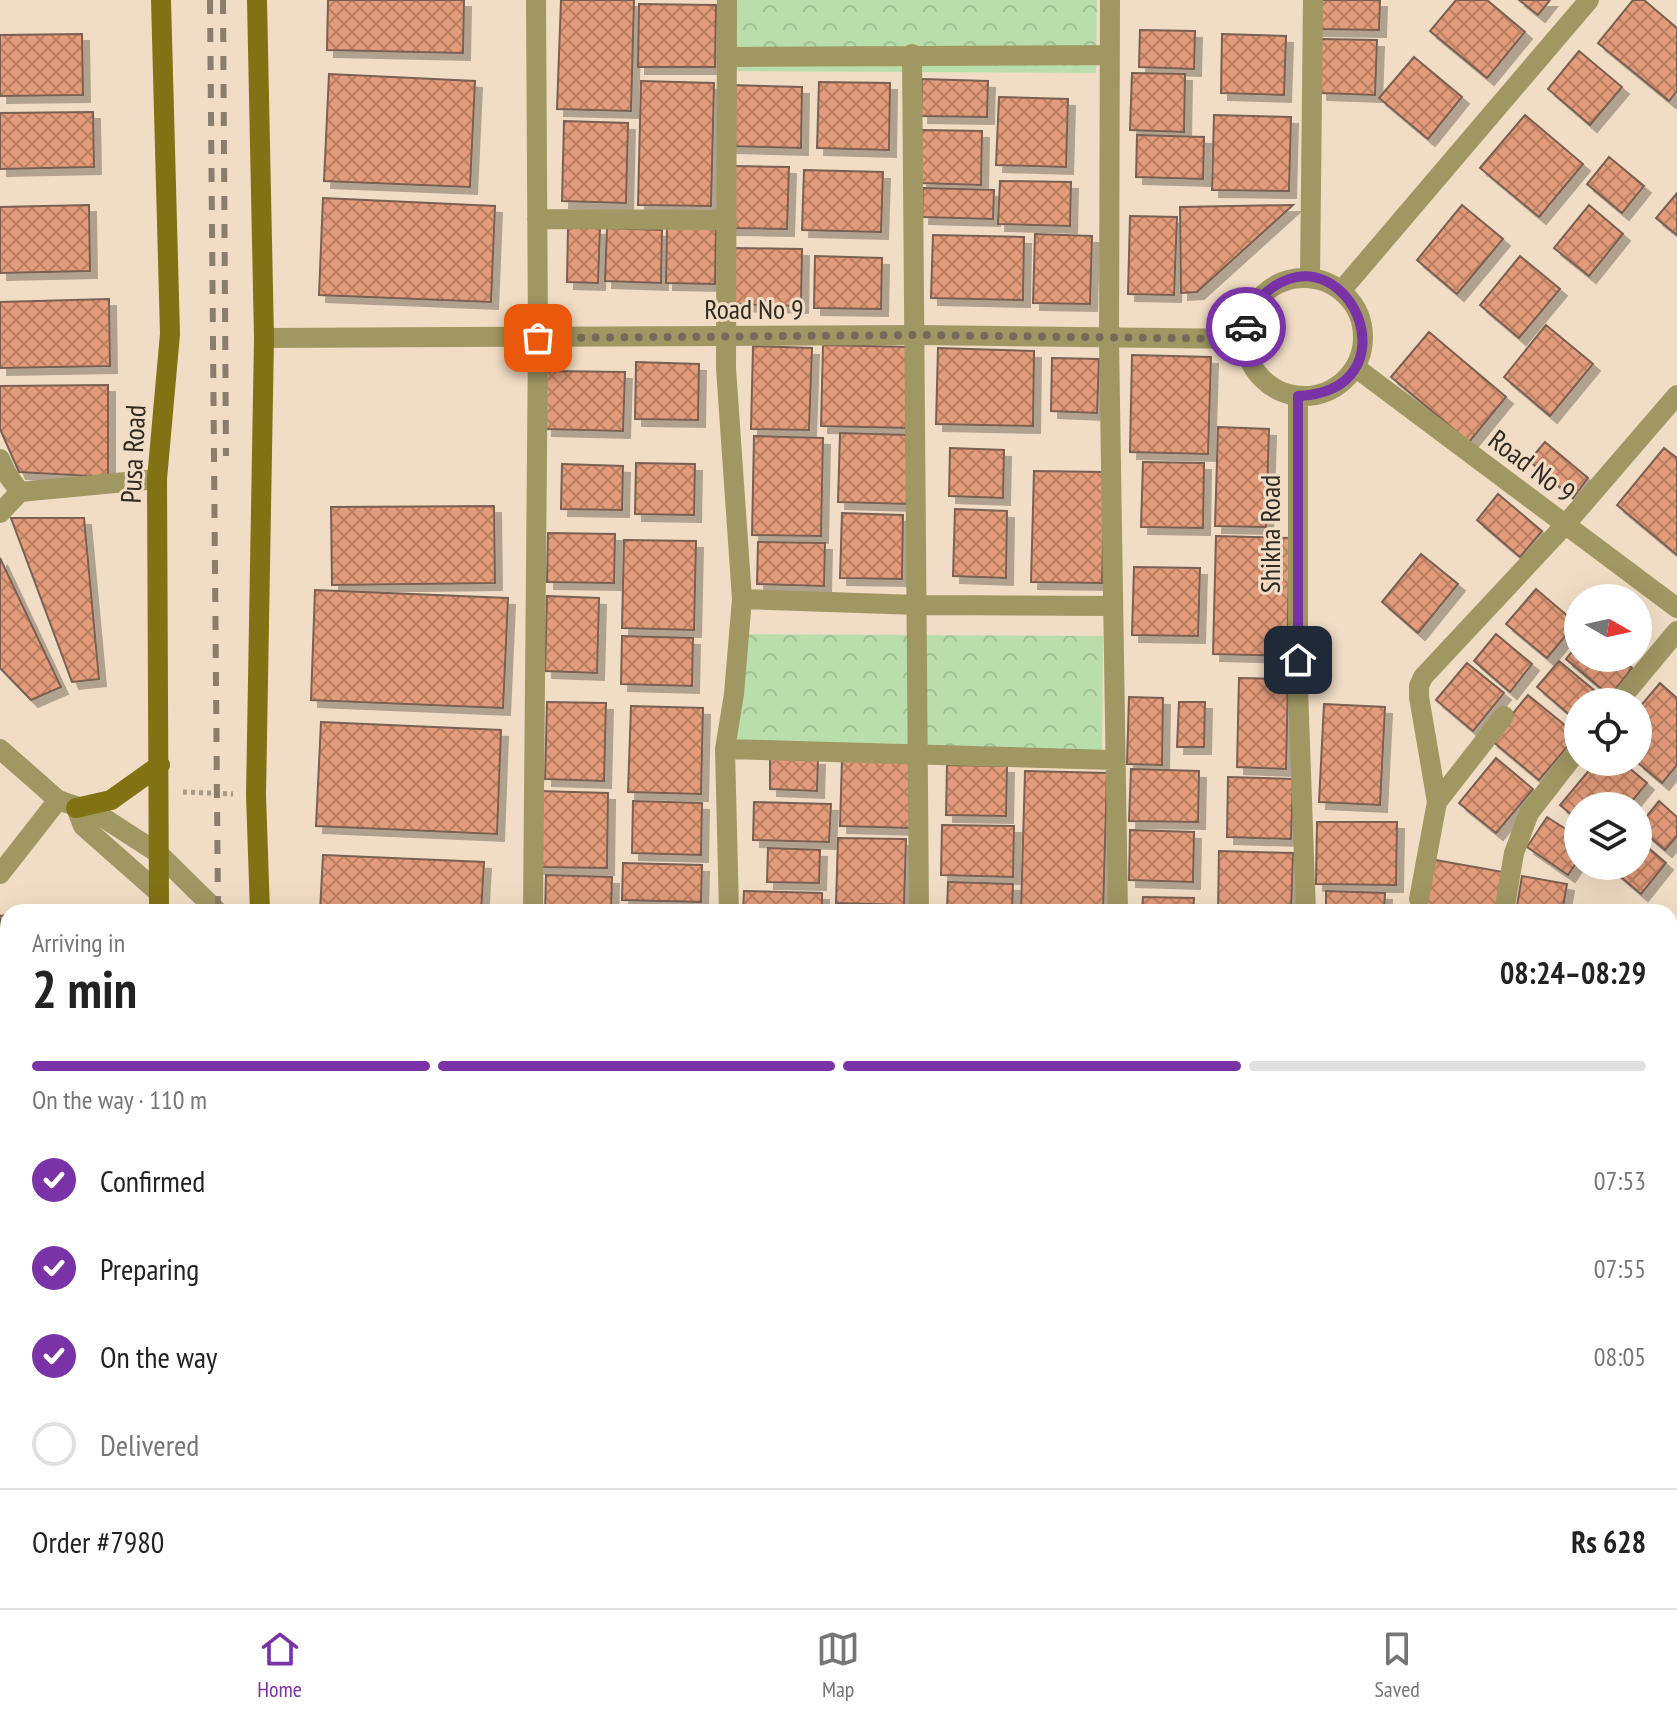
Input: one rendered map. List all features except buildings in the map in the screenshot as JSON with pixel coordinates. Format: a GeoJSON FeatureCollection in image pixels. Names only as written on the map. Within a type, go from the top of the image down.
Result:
{"type":"FeatureCollection","features":[{"type":"Feature","properties":{"kind":"main road","name":"Pusa Road"},"geometry":{"type":"LineString","coordinates":[[159,903],[157,479],[170,334],[161,0]]}},
{"type":"Feature","properties":{"kind":"main road"},"geometry":{"type":"LineString","coordinates":[[257,0],[264,338],[256,795],[260,904]]}},
{"type":"Feature","properties":{"kind":"main road"},"geometry":{"type":"LineString","coordinates":[[67,804],[111,800],[160,765]]}},
{"type":"Feature","properties":{"kind":"street"},"geometry":{"type":"LineString","coordinates":[[533,904],[538,338],[536,0]]}},
{"type":"Feature","properties":{"kind":"street"},"geometry":{"type":"LineString","coordinates":[[727,0],[726,337],[742,599],[734,694],[725,749],[729,904]]}},
{"type":"Feature","properties":{"kind":"street"},"geometry":{"type":"LineString","coordinates":[[1110,0],[1109,339],[1118,904]]}},
{"type":"Feature","properties":{"kind":"street"},"geometry":{"type":"LineString","coordinates":[[1310,278],[1313,0]]}},
{"type":"Feature","properties":{"kind":"street"},"geometry":{"type":"LineString","coordinates":[[1341,291],[1589,0]]}},
{"type":"Feature","properties":{"kind":"street"},"geometry":{"type":"LineString","coordinates":[[912,54],[917,335],[919,904]]}},
{"type":"Feature","properties":{"kind":"street"},"geometry":{"type":"LineString","coordinates":[[726,57],[1109,55]]}},
{"type":"Feature","properties":{"kind":"street"},"geometry":{"type":"LineString","coordinates":[[537,219],[727,220]]}},
{"type":"Feature","properties":{"kind":"street"},"geometry":{"type":"LineString","coordinates":[[1310,278],[1326,282],[1341,291],[1360,318],[1363,335],[1355,367],[1344,381],[1314,396],[1298,396],[1281,392],[1255,371],[1245,339],[1253,307],[1264,294],[1278,284],[1310,278]]}},
{"type":"Feature","properties":{"kind":"street","name":"Road No 9"},"geometry":{"type":"LineString","coordinates":[[264,338],[917,335],[1245,339]]}},
{"type":"Feature","properties":{"kind":"street","name":"Road No 9"},"geometry":{"type":"LineString","coordinates":[[1355,367],[1677,608]]}},
{"type":"Feature","properties":{"kind":"street"},"geometry":{"type":"LineString","coordinates":[[1419,899],[1437,802],[1419,697],[1423,677],[1565,525],[1677,395]]}},
{"type":"Feature","properties":{"kind":"street","name":"Shikha Road"},"geometry":{"type":"LineString","coordinates":[[1298,396],[1298,689],[1306,904]]}},
{"type":"Feature","properties":{"kind":"street"},"geometry":{"type":"LineString","coordinates":[[0,459],[20,492]]}},
{"type":"Feature","properties":{"kind":"street"},"geometry":{"type":"LineString","coordinates":[[0,513],[20,492],[157,479]]}},
{"type":"Feature","properties":{"kind":"street"},"geometry":{"type":"LineString","coordinates":[[742,599],[918,605],[1113,606]]}},
{"type":"Feature","properties":{"kind":"street"},"geometry":{"type":"LineString","coordinates":[[1630,688],[1677,631]]}},
{"type":"Feature","properties":{"kind":"street"},"geometry":{"type":"LineString","coordinates":[[1437,802],[1504,716]]}},
{"type":"Feature","properties":{"kind":"street"},"geometry":{"type":"LineString","coordinates":[[0,749],[67,804],[83,826],[159,903]]}},
{"type":"Feature","properties":{"kind":"street"},"geometry":{"type":"LineString","coordinates":[[725,749],[1115,760]]}},
{"type":"Feature","properties":{"kind":"street"},"geometry":{"type":"LineString","coordinates":[[1505,904],[1514,853],[1529,813],[1564,768]]}},
{"type":"Feature","properties":{"kind":"street"},"geometry":{"type":"LineString","coordinates":[[67,804],[96,813],[158,853],[210,904]]}},
{"type":"Feature","properties":{"kind":"street"},"geometry":{"type":"LineString","coordinates":[[0,874],[67,804]]}},
{"type":"Feature","properties":{"kind":"path"},"geometry":{"type":"LineString","coordinates":[[158,790],[256,795]]}},
{"type":"Feature","properties":{"kind":"green space"},"geometry":{"type":"Polygon","coordinates":[[[730,0],[1097,0],[1096,73],[730,71],[730,0]]]}},
{"type":"Feature","properties":{"kind":"green space"},"geometry":{"type":"Polygon","coordinates":[[[737,634],[1103,636],[1102,757],[736,754],[737,634]]]}},
{"type":"Feature","properties":{"kind":"railway"},"geometry":{"type":"LineString","coordinates":[[210,0],[218,904]]}},
{"type":"Feature","properties":{"kind":"railway"},"geometry":{"type":"LineString","coordinates":[[223,0],[226,456]]}},
{"type":"Feature","properties":{"kind":"way so far"},"geometry":{"type":"LineString","coordinates":[[538,338],[917,335],[1245,339],[1246,327]]}},
{"type":"Feature","properties":{"kind":"route"},"geometry":{"type":"LineString","coordinates":[[1246,327],[1253,307],[1264,294],[1278,284],[1310,278],[1326,282],[1341,291],[1360,318],[1363,335],[1355,367],[1344,381],[1314,396],[1298,396],[1298,660]]}}]}
